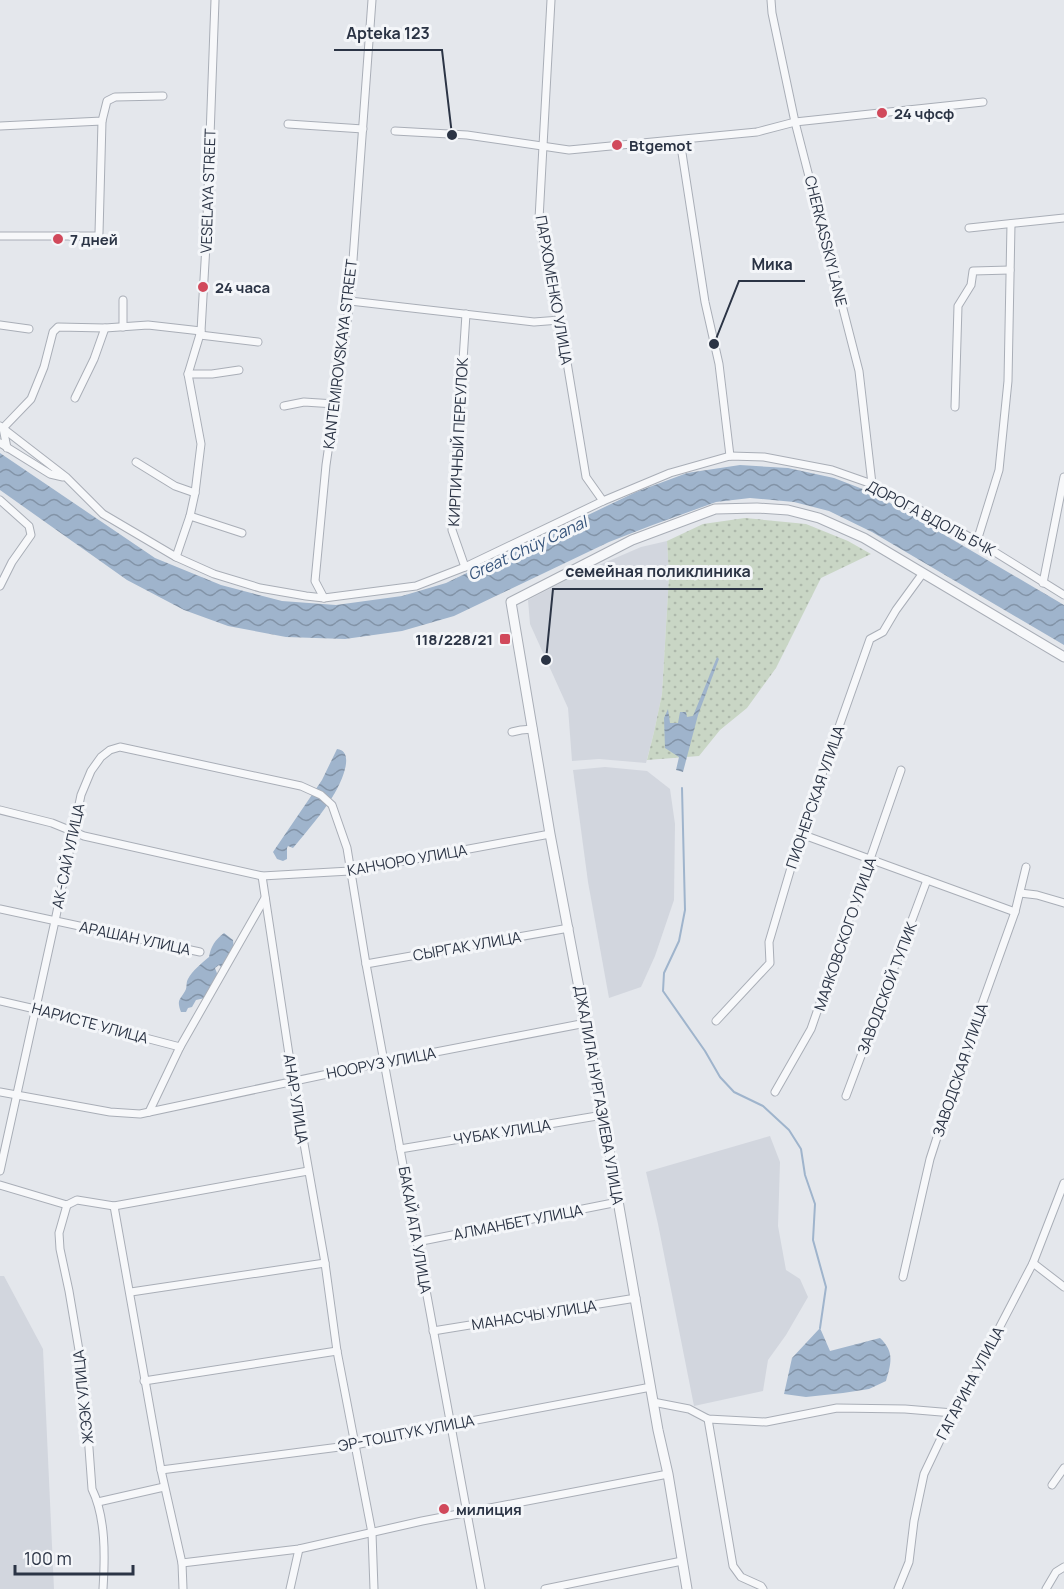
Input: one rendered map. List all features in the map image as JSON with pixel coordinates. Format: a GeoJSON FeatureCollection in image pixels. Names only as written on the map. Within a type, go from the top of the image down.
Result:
{"type":"FeatureCollection","features":[{"type":"Feature","properties":{"kind":"street","name":"VESELAYA STREET"},"geometry":{"type":"LineString","coordinates":[[176,557],[195,494],[201,444],[188,374],[200,333],[206,244],[215,0]]}},
{"type":"Feature","properties":{"kind":"street","name":"KANTEMIROVSKAYA STREET"},"geometry":{"type":"LineString","coordinates":[[324,598],[315,581],[326,465],[350,301],[372,0]]}},
{"type":"Feature","properties":{"kind":"street","name":"ПАРХОМЕНКО УЛИЦА"},"geometry":{"type":"LineString","coordinates":[[551,0],[539,219],[560,320],[586,477],[603,501]]}},
{"type":"Feature","properties":{"kind":"street","name":"CHERKASSKIY LANE"},"geometry":{"type":"LineString","coordinates":[[771,0],[795,122],[859,371],[872,484]]}},
{"type":"Feature","properties":{"kind":"street"},"geometry":{"type":"LineString","coordinates":[[0,236],[98,236],[102,121],[107,101],[115,97],[163,96]]}},
{"type":"Feature","properties":{"kind":"street"},"geometry":{"type":"LineString","coordinates":[[395,131],[467,135],[569,150],[757,132],[795,122],[983,102]]}},
{"type":"Feature","properties":{"kind":"street"},"geometry":{"type":"LineString","coordinates":[[0,126],[102,121]]}},
{"type":"Feature","properties":{"kind":"street"},"geometry":{"type":"LineString","coordinates":[[288,124],[363,129]]}},
{"type":"Feature","properties":{"kind":"street"},"geometry":{"type":"LineString","coordinates":[[680,140],[705,302],[719,364],[730,456]]}},
{"type":"Feature","properties":{"kind":"street"},"geometry":{"type":"LineString","coordinates":[[969,228],[1064,218]]}},
{"type":"Feature","properties":{"kind":"street"},"geometry":{"type":"LineString","coordinates":[[977,541],[999,470],[1008,381],[1011,224]]}},
{"type":"Feature","properties":{"kind":"street"},"geometry":{"type":"LineString","coordinates":[[955,407],[957,306],[971,285],[973,271],[1010,270]]}},
{"type":"Feature","properties":{"kind":"street"},"geometry":{"type":"LineString","coordinates":[[123,300],[123,327]]}},
{"type":"Feature","properties":{"kind":"street"},"geometry":{"type":"LineString","coordinates":[[350,301],[534,322],[560,320]]}},
{"type":"Feature","properties":{"kind":"street","name":"КИРПИЧНЫЙ ПЕРЕУЛОК"},"geometry":{"type":"LineString","coordinates":[[465,567],[452,530],[466,314]]}},
{"type":"Feature","properties":{"kind":"street"},"geometry":{"type":"LineString","coordinates":[[0,325],[29,329]]}},
{"type":"Feature","properties":{"kind":"street"},"geometry":{"type":"LineString","coordinates":[[7,448],[2,427],[32,399],[44,367],[53,332],[58,327],[105,328],[148,325],[258,342]]}},
{"type":"Feature","properties":{"kind":"street"},"geometry":{"type":"LineString","coordinates":[[75,398],[94,359],[105,328]]}},
{"type":"Feature","properties":{"kind":"street"},"geometry":{"type":"LineString","coordinates":[[188,374],[212,374],[239,370]]}},
{"type":"Feature","properties":{"kind":"street"},"geometry":{"type":"LineString","coordinates":[[284,406],[304,402],[335,404]]}},
{"type":"Feature","properties":{"kind":"street","name":"ДОРОГА ВДОЛЬ БЧК"},"geometry":{"type":"LineString","coordinates":[[2,427],[66,477],[104,514],[176,557],[214,574],[260,588],[324,598],[416,586],[465,567],[603,501],[670,473],[730,456],[764,457],[832,470],[872,484],[977,541],[1064,596]]}},
{"type":"Feature","properties":{"kind":"street"},"geometry":{"type":"LineString","coordinates":[[0,443],[50,474],[66,477]]}},
{"type":"Feature","properties":{"kind":"street"},"geometry":{"type":"LineString","coordinates":[[136,462],[175,486],[195,494]]}},
{"type":"Feature","properties":{"kind":"street"},"geometry":{"type":"LineString","coordinates":[[1043,583],[1064,477]]}},
{"type":"Feature","properties":{"kind":"street"},"geometry":{"type":"LineString","coordinates":[[0,500],[29,525],[31,535],[12,562],[0,586]]}},
{"type":"Feature","properties":{"kind":"street","name":"ДЖАЛИЛА НУРГАЗИЕВА УЛИЦА"},"geometry":{"type":"LineString","coordinates":[[687,1589],[603,1115],[550,834],[511,602],[632,540],[715,510],[758,508],[788,510],[819,518],[864,538],[923,573]]}},
{"type":"Feature","properties":{"kind":"street"},"geometry":{"type":"LineString","coordinates":[[190,516],[242,533]]}},
{"type":"Feature","properties":{"kind":"street"},"geometry":{"type":"LineString","coordinates":[[923,573],[1064,657]]}},
{"type":"Feature","properties":{"kind":"street","name":"ПИОНЕРСКАЯ УЛИЦА"},"geometry":{"type":"LineString","coordinates":[[716,1021],[770,963],[769,942],[801,834],[870,639],[883,632],[923,573]]}},
{"type":"Feature","properties":{"kind":"street"},"geometry":{"type":"LineString","coordinates":[[512,732],[533,729]]}},
{"type":"Feature","properties":{"kind":"street","name":"АК-САЙ УЛИЦА"},"geometry":{"type":"LineString","coordinates":[[0,1171],[81,795],[91,771],[110,750],[120,747],[301,786],[321,795],[332,805],[346,848],[350,871]]}},
{"type":"Feature","properties":{"kind":"street","name":"МАЯКОВСКОГО УЛИЦА"},"geometry":{"type":"LineString","coordinates":[[775,1092],[811,1029],[901,770]]}},
{"type":"Feature","properties":{"kind":"street"},"geometry":{"type":"LineString","coordinates":[[0,810],[52,823],[84,836],[262,876]]}},
{"type":"Feature","properties":{"kind":"street","name":"КАНЧОРО УЛИЦА"},"geometry":{"type":"LineString","coordinates":[[262,876],[350,871],[550,834]]}},
{"type":"Feature","properties":{"kind":"street"},"geometry":{"type":"LineString","coordinates":[[801,834],[1015,912]]}},
{"type":"Feature","properties":{"kind":"street","name":"ЗАВОДСКАЯ УЛИЦА"},"geometry":{"type":"LineString","coordinates":[[903,1277],[930,1160],[963,1057],[1015,912],[1026,867]]}},
{"type":"Feature","properties":{"kind":"street","name":"БАКАЙ АТА УЛИЦА"},"geometry":{"type":"LineString","coordinates":[[350,871],[481,1589]]}},
{"type":"Feature","properties":{"kind":"street","name":"АНАР УЛИЦА"},"geometry":{"type":"LineString","coordinates":[[262,876],[293,1081],[325,1263],[337,1351],[372,1533],[374,1589]]}},
{"type":"Feature","properties":{"kind":"street","name":"ЗАВОДСКОЙ ТУПИК"},"geometry":{"type":"LineString","coordinates":[[846,1096],[927,880]]}},
{"type":"Feature","properties":{"kind":"street"},"geometry":{"type":"LineString","coordinates":[[1020,893],[1064,903]]}},
{"type":"Feature","properties":{"kind":"street"},"geometry":{"type":"LineString","coordinates":[[149,1112],[180,1047],[265,898]]}},
{"type":"Feature","properties":{"kind":"street","name":"АРАШАН УЛИЦА"},"geometry":{"type":"LineString","coordinates":[[0,909],[200,952]]}},
{"type":"Feature","properties":{"kind":"street","name":"СЫРГАК УЛИЦА"},"geometry":{"type":"LineString","coordinates":[[366,964],[569,928]]}},
{"type":"Feature","properties":{"kind":"street","name":"НАРИСТЕ УЛИЦА"},"geometry":{"type":"LineString","coordinates":[[0,1001],[180,1047]]}},
{"type":"Feature","properties":{"kind":"street","name":"НООРУЗ УЛИЦА"},"geometry":{"type":"LineString","coordinates":[[0,1092],[110,1112],[140,1114],[384,1062],[586,1023]]}},
{"type":"Feature","properties":{"kind":"street","name":"ЧУБАК УЛИЦА"},"geometry":{"type":"LineString","coordinates":[[400,1149],[603,1115]]}},
{"type":"Feature","properties":{"kind":"street"},"geometry":{"type":"LineString","coordinates":[[0,1185],[67,1205],[77,1200],[114,1206],[308,1171]]}},
{"type":"Feature","properties":{"kind":"street","name":"ГАГАРИНА УЛИЦА"},"geometry":{"type":"LineString","coordinates":[[898,1589],[909,1562],[914,1521],[924,1474],[953,1413],[1033,1263],[1064,1183]]}},
{"type":"Feature","properties":{"kind":"street","name":"АЛМАНБЕТ УЛИЦА"},"geometry":{"type":"LineString","coordinates":[[417,1242],[618,1202]]}},
{"type":"Feature","properties":{"kind":"street","name":"ЖЭЭК УЛИЦА"},"geometry":{"type":"LineString","coordinates":[[67,1205],[59,1233],[60,1250],[84,1380],[92,1489],[98,1502],[105,1556],[103,1589]]}},
{"type":"Feature","properties":{"kind":"street"},"geometry":{"type":"LineString","coordinates":[[114,1206],[131,1293],[160,1470],[182,1563],[183,1589]]}},
{"type":"Feature","properties":{"kind":"street"},"geometry":{"type":"LineString","coordinates":[[131,1293],[325,1263]]}},
{"type":"Feature","properties":{"kind":"street"},"geometry":{"type":"LineString","coordinates":[[1033,1263],[1064,1287]]}},
{"type":"Feature","properties":{"kind":"street","name":"МАНАСЧЫ УЛИЦА"},"geometry":{"type":"LineString","coordinates":[[433,1331],[636,1298]]}},
{"type":"Feature","properties":{"kind":"street"},"geometry":{"type":"LineString","coordinates":[[144,1381],[337,1351]]}},
{"type":"Feature","properties":{"kind":"street","name":"ЭР-ТОШТУК УЛИЦА"},"geometry":{"type":"LineString","coordinates":[[160,1470],[355,1445],[651,1387]]}},
{"type":"Feature","properties":{"kind":"street"},"geometry":{"type":"LineString","coordinates":[[653,1402],[689,1409],[708,1419],[766,1422],[837,1408],[905,1409],[953,1413]]}},
{"type":"Feature","properties":{"kind":"street"},"geometry":{"type":"LineString","coordinates":[[708,1419],[733,1566],[741,1577],[763,1589]]}},
{"type":"Feature","properties":{"kind":"street"},"geometry":{"type":"LineString","coordinates":[[1053,1485],[1064,1468]]}},
{"type":"Feature","properties":{"kind":"street"},"geometry":{"type":"LineString","coordinates":[[182,1563],[298,1549],[422,1521],[668,1474]]}},
{"type":"Feature","properties":{"kind":"street"},"geometry":{"type":"LineString","coordinates":[[98,1502],[164,1487]]}},
{"type":"Feature","properties":{"kind":"street"},"geometry":{"type":"LineString","coordinates":[[290,1589],[298,1549]]}},
{"type":"Feature","properties":{"kind":"street"},"geometry":{"type":"LineString","coordinates":[[545,1589],[682,1561]]}},
{"type":"Feature","properties":{"kind":"street"},"geometry":{"type":"LineString","coordinates":[[1046,1589],[1056,1572],[1064,1567]]}},
{"type":"Feature","properties":{"kind":"shaded area"},"geometry":{"type":"Polygon","coordinates":[[[667,541],[669,576],[662,694],[646,763],[599,759],[572,761],[568,708],[530,624],[528,600],[576,575],[641,547],[667,541]]]}},
{"type":"Feature","properties":{"kind":"shaded area"},"geometry":{"type":"Polygon","coordinates":[[[605,767],[647,771],[670,789],[675,824],[674,900],[655,956],[641,987],[609,998],[588,882],[573,770],[605,767]]]}},
{"type":"Feature","properties":{"kind":"shaded area"},"geometry":{"type":"Polygon","coordinates":[[[770,1136],[780,1162],[778,1226],[786,1270],[800,1279],[808,1297],[768,1360],[763,1391],[694,1406],[646,1172],[770,1136]]]}},
{"type":"Feature","properties":{"kind":"shaded area"},"geometry":{"type":"Polygon","coordinates":[[[0,1276],[4,1276],[43,1349],[54,1589],[0,1589],[0,1276]]]}},
{"type":"Feature","properties":{"kind":"green space"},"geometry":{"type":"Polygon","coordinates":[[[745,518],[806,524],[848,541],[871,554],[821,578],[776,668],[747,708],[720,730],[699,756],[647,760],[662,694],[669,576],[667,541],[703,524],[745,518]]]}},
{"type":"Feature","properties":{"kind":"water","name":"Great Chüy Canal"},"geometry":{"type":"Polygon","coordinates":[[[0,453],[155,558],[221,585],[282,601],[336,605],[402,596],[446,583],[636,492],[687,473],[740,465],[788,468],[834,478],[873,493],[1064,605],[1064,645],[872,532],[829,511],[794,502],[750,498],[716,502],[609,542],[454,616],[402,631],[345,639],[286,637],[228,626],[184,610],[127,580],[0,490],[0,453]]]}},
{"type":"Feature","properties":{"kind":"water"},"geometry":{"type":"Polygon","coordinates":[[[717,657],[719,659],[698,715],[683,772],[676,770],[679,757],[665,748],[664,718],[668,709],[670,723],[678,723],[680,712],[686,712],[687,717],[693,716],[717,657]]]}},
{"type":"Feature","properties":{"kind":"water"},"geometry":{"type":"Polygon","coordinates":[[[337,749],[343,751],[346,762],[336,791],[293,848],[288,846],[287,859],[283,861],[277,859],[273,852],[322,780],[337,749]]]}},
{"type":"Feature","properties":{"kind":"water"},"geometry":{"type":"Polygon","coordinates":[[[224,933],[233,940],[234,950],[222,968],[219,965],[215,968],[218,976],[205,998],[196,1000],[186,1012],[181,1012],[179,1001],[186,989],[188,979],[209,957],[214,944],[224,933]]]}},
{"type":"Feature","properties":{"kind":"water"},"geometry":{"type":"Polygon","coordinates":[[[820,1328],[830,1351],[880,1338],[890,1353],[886,1381],[869,1389],[843,1393],[806,1397],[784,1394],[792,1358],[820,1328]]]}},
{"type":"Feature","properties":{"kind":"waterway"},"geometry":{"type":"LineString","coordinates":[[682,788],[685,910],[679,941],[664,973],[663,991],[705,1051],[720,1077],[734,1092],[763,1106],[789,1130],[801,1149],[805,1175],[815,1204],[813,1240],[826,1287],[820,1328]]}},
{"type":"Feature","properties":{"kind":"place","name":"24 чфсф"},"geometry":{"type":"Point","coordinates":[882,113]}},
{"type":"Feature","properties":{"kind":"place","name":"Apteka 123"},"geometry":{"type":"Point","coordinates":[452,135]}},
{"type":"Feature","properties":{"kind":"place","name":"Btgemot"},"geometry":{"type":"Point","coordinates":[617,145]}},
{"type":"Feature","properties":{"kind":"place","name":"7 дней"},"geometry":{"type":"Point","coordinates":[58,239]}},
{"type":"Feature","properties":{"kind":"place","name":"24 часа"},"geometry":{"type":"Point","coordinates":[203,287]}},
{"type":"Feature","properties":{"kind":"place","name":"Мика"},"geometry":{"type":"Point","coordinates":[714,344]}},
{"type":"Feature","properties":{"kind":"place","name":"118/228/21"},"geometry":{"type":"Point","coordinates":[505,639]}},
{"type":"Feature","properties":{"kind":"place","name":"семейная поликлиника"},"geometry":{"type":"Point","coordinates":[546,660]}},
{"type":"Feature","properties":{"kind":"place","name":"милиция"},"geometry":{"type":"Point","coordinates":[444,1509]}}]}
